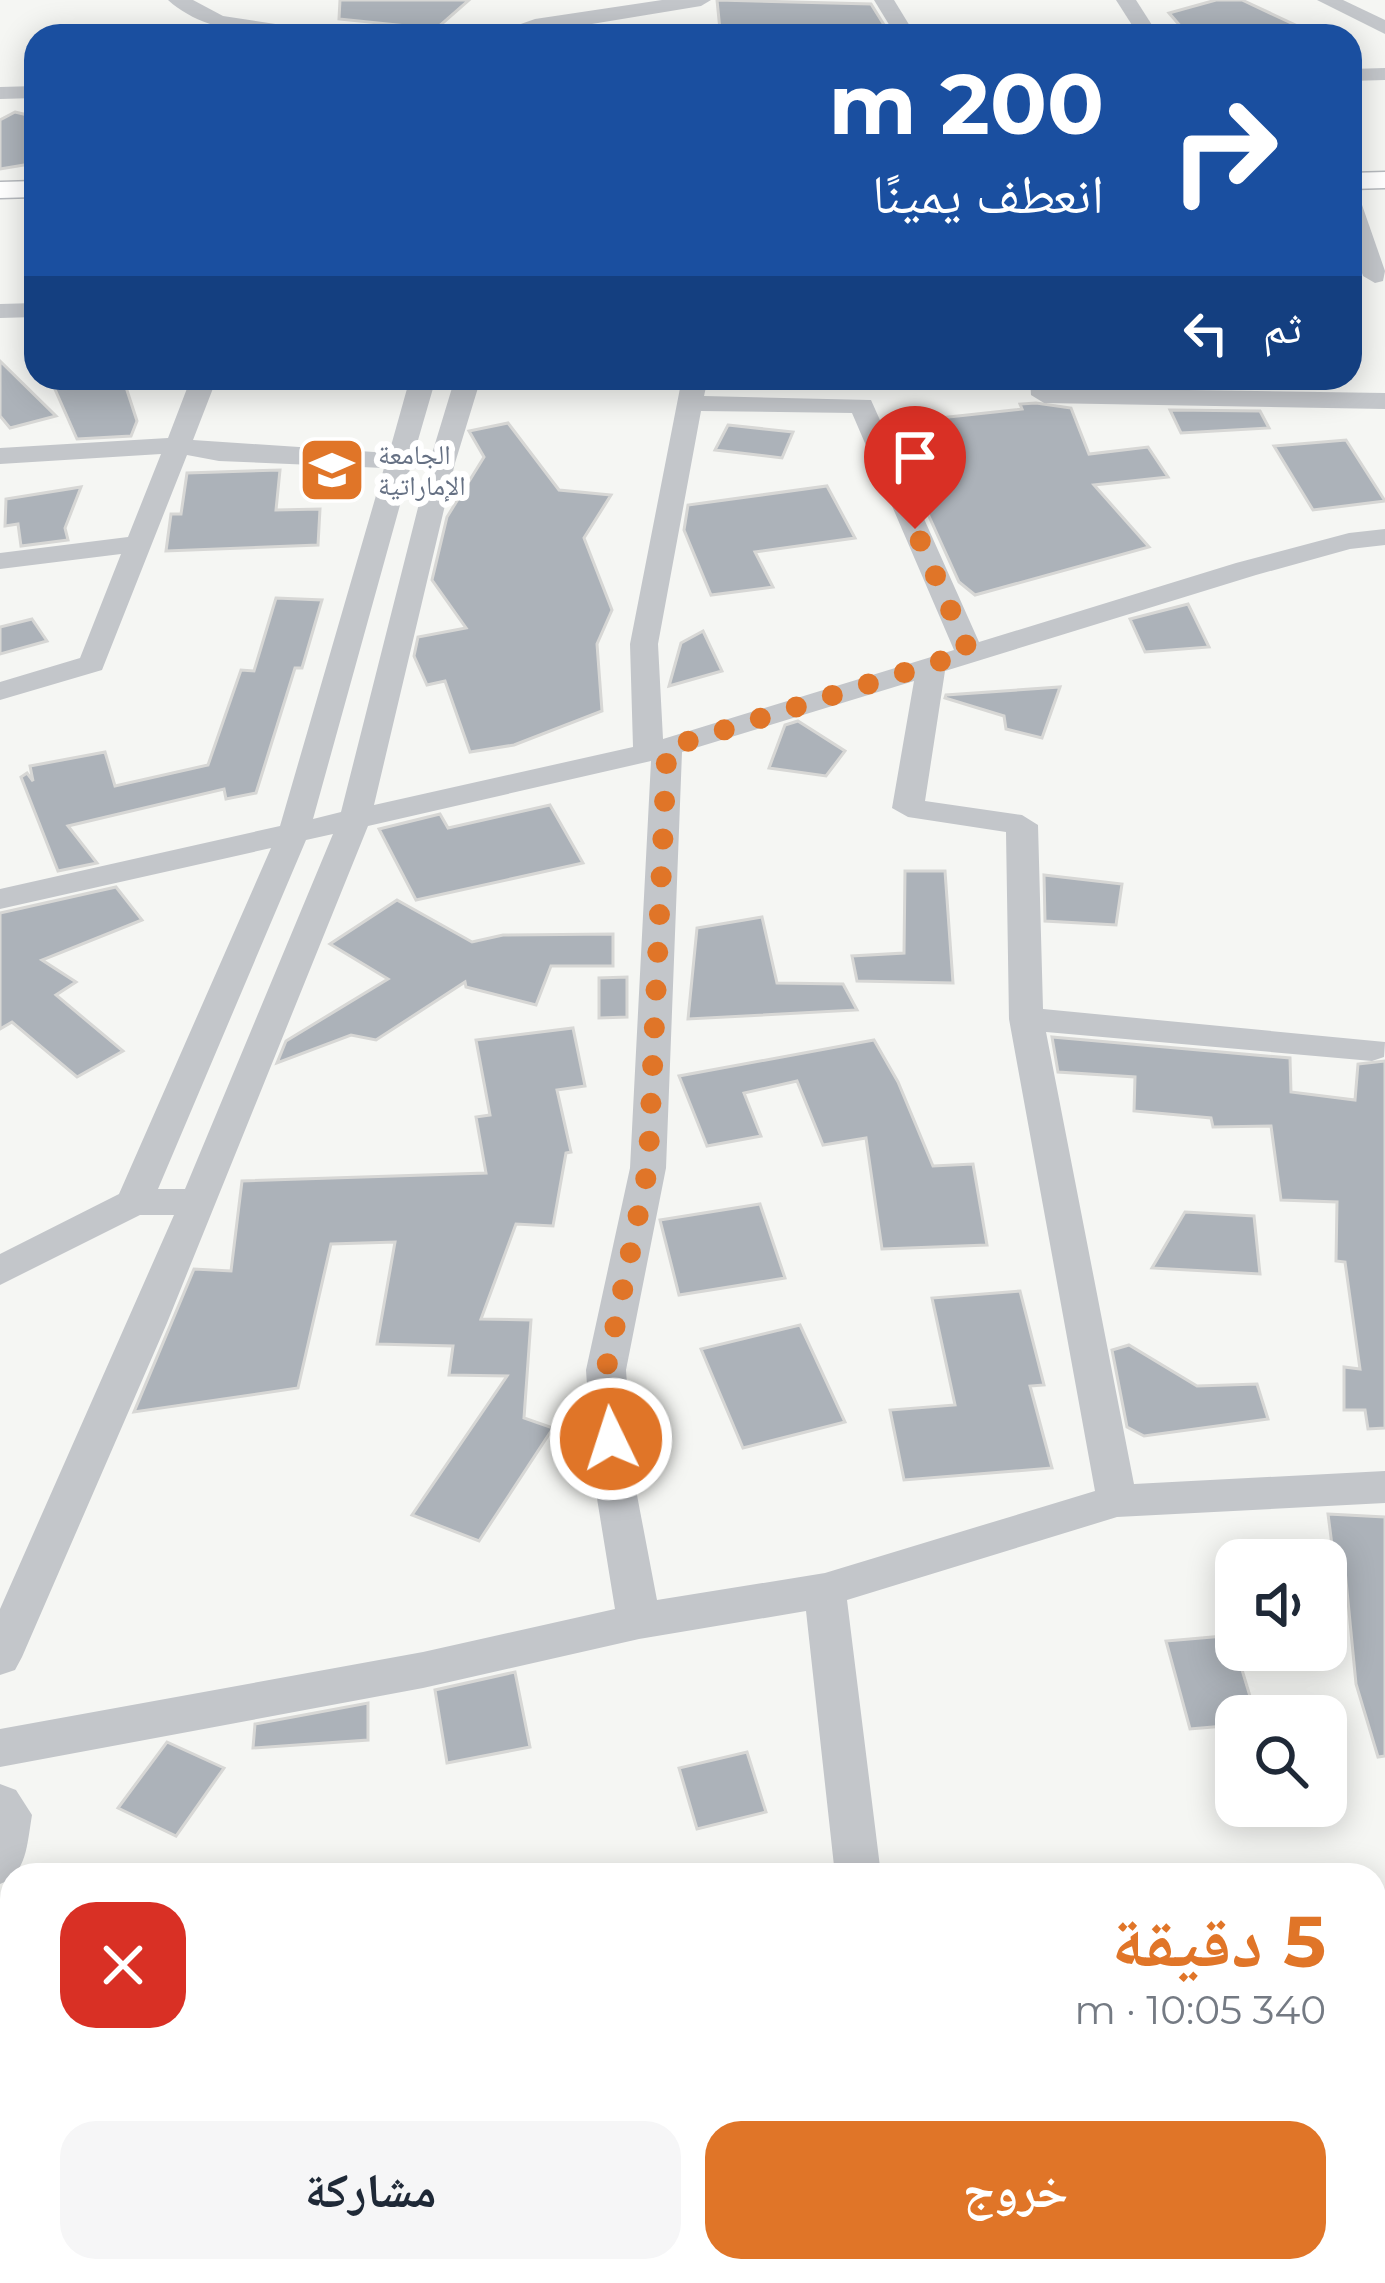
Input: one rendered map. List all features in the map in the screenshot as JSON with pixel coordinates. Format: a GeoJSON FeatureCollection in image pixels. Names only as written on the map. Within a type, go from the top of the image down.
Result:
{"type":"FeatureCollection","features":[{"type":"Feature","properties":{"kind":"street"},"geometry":{"type":"LineString","coordinates":[[178,0],[218,21],[237,24]]}},
{"type":"Feature","properties":{"kind":"street"},"geometry":{"type":"LineString","coordinates":[[1327,0],[1385,28]]}},
{"type":"Feature","properties":{"kind":"street"},"geometry":{"type":"LineString","coordinates":[[552,24],[692,8]]}},
{"type":"Feature","properties":{"kind":"street"},"geometry":{"type":"LineString","coordinates":[[1362,246],[1370,276]]}},
{"type":"Feature","properties":{"kind":"street"},"geometry":{"type":"LineString","coordinates":[[0,692],[92,664],[199,390]]}},
{"type":"Feature","properties":{"kind":"street"},"geometry":{"type":"LineString","coordinates":[[134,1202],[295,831],[420,390]]}},
{"type":"Feature","properties":{"kind":"street"},"geometry":{"type":"LineString","coordinates":[[0,1657],[148,1323],[356,816],[442,463],[464,390]]}},
{"type":"Feature","properties":{"kind":"street"},"geometry":{"type":"LineString","coordinates":[[1043,390],[1043,395],[1385,401]]}},
{"type":"Feature","properties":{"kind":"street"},"geometry":{"type":"LineString","coordinates":[[639,1621],[614,1474],[606,1370],[648,1168],[658,750],[644,644],[693,391],[862,405],[969,652]]}},
{"type":"Feature","properties":{"kind":"street"},"geometry":{"type":"LineString","coordinates":[[0,456],[177,445],[219,453],[442,463]]}},
{"type":"Feature","properties":{"kind":"street"},"geometry":{"type":"LineString","coordinates":[[0,899],[658,750],[1246,568],[1349,541],[1385,537]]}},
{"type":"Feature","properties":{"kind":"street"},"geometry":{"type":"LineString","coordinates":[[0,561],[137,544]]}},
{"type":"Feature","properties":{"kind":"street"},"geometry":{"type":"LineString","coordinates":[[931,664],[908,808],[1022,825],[1026,1019],[1117,1501]]}},
{"type":"Feature","properties":{"kind":"street"},"geometry":{"type":"LineString","coordinates":[[1026,1019],[1372,1049]]}},
{"type":"Feature","properties":{"kind":"street"},"geometry":{"type":"LineString","coordinates":[[0,1271],[134,1202],[194,1202]]}},
{"type":"Feature","properties":{"kind":"street"},"geometry":{"type":"LineString","coordinates":[[0,1748],[423,1670],[639,1621],[826,1590],[1117,1501],[1385,1487]]}},
{"type":"Feature","properties":{"kind":"street"},"geometry":{"type":"LineString","coordinates":[[826,1590],[857,1863]]}},
{"type":"Feature","properties":{"kind":"street"},"geometry":{"type":"LineString","coordinates":[[0,1804],[9,1815],[0,1863]]}},
{"type":"Feature","properties":{"kind":"building"},"geometry":{"type":"Polygon","coordinates":[[[340,0],[469,0],[442,24],[339,19],[340,0]]]}},
{"type":"Feature","properties":{"kind":"building"},"geometry":{"type":"Polygon","coordinates":[[[717,0],[871,4],[884,24],[719,24],[717,0]]]}},
{"type":"Feature","properties":{"kind":"building"},"geometry":{"type":"Polygon","coordinates":[[[1216,0],[1242,0],[1293,24],[1179,24],[1169,13],[1216,0]]]}},
{"type":"Feature","properties":{"kind":"building"},"geometry":{"type":"Polygon","coordinates":[[[15,112],[24,114],[24,165],[0,169],[0,120],[15,112]]]}},
{"type":"Feature","properties":{"kind":"building"},"geometry":{"type":"Polygon","coordinates":[[[0,361],[24,390],[56,416],[10,428],[0,416],[0,361]]]}},
{"type":"Feature","properties":{"kind":"building"},"geometry":{"type":"Polygon","coordinates":[[[55,390],[127,390],[137,421],[131,436],[77,439],[55,390]]]}},
{"type":"Feature","properties":{"kind":"building"},"geometry":{"type":"Polygon","coordinates":[[[1020,404],[1071,408],[1089,454],[1148,447],[1168,477],[1094,485],[1149,547],[975,595],[959,582],[890,431],[934,426],[930,419],[1022,409],[1020,404]]]}},
{"type":"Feature","properties":{"kind":"building"},"geometry":{"type":"Polygon","coordinates":[[[1170,410],[1260,411],[1269,428],[1181,433],[1170,410]]]}},
{"type":"Feature","properties":{"kind":"building"},"geometry":{"type":"Polygon","coordinates":[[[508,423],[559,490],[611,495],[584,538],[612,610],[597,644],[602,711],[514,745],[470,752],[445,681],[427,685],[414,656],[418,637],[466,628],[432,580],[447,517],[484,457],[469,431],[508,423]]]}},
{"type":"Feature","properties":{"kind":"building"},"geometry":{"type":"Polygon","coordinates":[[[728,425],[793,432],[782,458],[715,450],[728,425]]]}},
{"type":"Feature","properties":{"kind":"building"},"geometry":{"type":"Polygon","coordinates":[[[1346,440],[1385,501],[1313,510],[1274,446],[1346,440]]]}},
{"type":"Feature","properties":{"kind":"building"},"geometry":{"type":"Polygon","coordinates":[[[280,470],[276,510],[320,509],[318,545],[166,551],[171,514],[181,514],[187,473],[280,470]]]}},
{"type":"Feature","properties":{"kind":"building"},"geometry":{"type":"Polygon","coordinates":[[[827,486],[855,538],[755,552],[773,587],[711,595],[684,530],[688,505],[827,486]]]}},
{"type":"Feature","properties":{"kind":"building"},"geometry":{"type":"Polygon","coordinates":[[[81,487],[65,528],[68,540],[21,546],[18,524],[5,526],[6,499],[81,487]]]}},
{"type":"Feature","properties":{"kind":"building"},"geometry":{"type":"Polygon","coordinates":[[[276,598],[322,600],[256,793],[226,799],[224,789],[68,826],[97,863],[58,871],[21,777],[27,773],[33,781],[30,766],[105,752],[115,786],[208,765],[241,670],[254,671],[276,598]]]}},
{"type":"Feature","properties":{"kind":"building"},"geometry":{"type":"Polygon","coordinates":[[[1188,604],[1209,647],[1145,652],[1130,619],[1188,604]]]}},
{"type":"Feature","properties":{"kind":"building"},"geometry":{"type":"Polygon","coordinates":[[[32,619],[47,641],[0,654],[0,627],[32,619]]]}},
{"type":"Feature","properties":{"kind":"building"},"geometry":{"type":"Polygon","coordinates":[[[703,631],[722,671],[669,686],[681,643],[703,631]]]}},
{"type":"Feature","properties":{"kind":"building"},"geometry":{"type":"Polygon","coordinates":[[[1060,687],[1042,738],[1006,729],[1004,716],[945,698],[946,695],[1060,687]]]}},
{"type":"Feature","properties":{"kind":"building"},"geometry":{"type":"Polygon","coordinates":[[[798,721],[845,751],[826,776],[769,768],[785,725],[798,721]]]}},
{"type":"Feature","properties":{"kind":"building"},"geometry":{"type":"Polygon","coordinates":[[[550,805],[583,863],[416,900],[379,829],[440,814],[448,828],[550,805]]]}},
{"type":"Feature","properties":{"kind":"building"},"geometry":{"type":"Polygon","coordinates":[[[905,871],[945,871],[953,983],[857,981],[852,956],[904,953],[905,871]]]}},
{"type":"Feature","properties":{"kind":"building"},"geometry":{"type":"Polygon","coordinates":[[[1044,875],[1122,884],[1116,925],[1045,921],[1044,875]]]}},
{"type":"Feature","properties":{"kind":"building"},"geometry":{"type":"Polygon","coordinates":[[[116,887],[142,920],[42,960],[76,982],[56,995],[123,1051],[77,1077],[12,1022],[0,1029],[0,913],[116,887]]]}},
{"type":"Feature","properties":{"kind":"building"},"geometry":{"type":"Polygon","coordinates":[[[397,900],[472,942],[503,935],[613,934],[613,966],[551,966],[536,1005],[466,987],[465,982],[376,1040],[351,1035],[277,1063],[286,1041],[388,979],[330,944],[397,900]]]}},
{"type":"Feature","properties":{"kind":"building"},"geometry":{"type":"Polygon","coordinates":[[[762,917],[777,983],[843,984],[857,1010],[688,1019],[697,928],[762,917]]]}},
{"type":"Feature","properties":{"kind":"building"},"geometry":{"type":"Polygon","coordinates":[[[627,977],[627,1017],[599,1018],[599,978],[627,977]]]}},
{"type":"Feature","properties":{"kind":"building"},"geometry":{"type":"Polygon","coordinates":[[[573,1028],[585,1086],[557,1090],[571,1152],[566,1153],[553,1226],[516,1224],[481,1319],[531,1320],[524,1418],[553,1428],[479,1541],[412,1515],[507,1376],[449,1375],[453,1346],[377,1344],[395,1242],[331,1244],[298,1388],[134,1412],[194,1269],[231,1271],[242,1181],[486,1173],[476,1117],[490,1115],[476,1040],[573,1028]]]}},
{"type":"Feature","properties":{"kind":"building"},"geometry":{"type":"Polygon","coordinates":[[[1052,1037],[1290,1058],[1291,1092],[1355,1100],[1358,1064],[1385,1061],[1385,1428],[1368,1429],[1365,1410],[1344,1410],[1344,1367],[1360,1369],[1345,1262],[1336,1261],[1337,1202],[1281,1200],[1271,1126],[1213,1127],[1211,1118],[1134,1111],[1135,1077],[1058,1072],[1052,1037]]]}},
{"type":"Feature","properties":{"kind":"building"},"geometry":{"type":"Polygon","coordinates":[[[874,1040],[898,1082],[933,1166],[973,1164],[987,1245],[882,1249],[866,1138],[823,1145],[797,1081],[744,1093],[761,1136],[707,1146],[679,1076],[874,1040]]]}},
{"type":"Feature","properties":{"kind":"building"},"geometry":{"type":"Polygon","coordinates":[[[760,1204],[785,1278],[679,1295],[660,1220],[760,1204]]]}},
{"type":"Feature","properties":{"kind":"building"},"geometry":{"type":"Polygon","coordinates":[[[1185,1212],[1254,1216],[1260,1274],[1152,1268],[1185,1212]]]}},
{"type":"Feature","properties":{"kind":"building"},"geometry":{"type":"Polygon","coordinates":[[[1020,1291],[1044,1385],[1030,1386],[1052,1468],[904,1480],[890,1410],[955,1405],[932,1298],[1020,1291]]]}},
{"type":"Feature","properties":{"kind":"building"},"geometry":{"type":"Polygon","coordinates":[[[800,1325],[845,1422],[743,1448],[701,1349],[800,1325]]]}},
{"type":"Feature","properties":{"kind":"building"},"geometry":{"type":"Polygon","coordinates":[[[1129,1345],[1197,1386],[1257,1384],[1268,1419],[1144,1436],[1127,1427],[1112,1350],[1129,1345]]]}},
{"type":"Feature","properties":{"kind":"building"},"geometry":{"type":"Polygon","coordinates":[[[1328,1514],[1385,1517],[1385,1756],[1378,1757],[1356,1684],[1347,1539],[1331,1539],[1328,1514]]]}},
{"type":"Feature","properties":{"kind":"building"},"geometry":{"type":"Polygon","coordinates":[[[1215,1637],[1215,1671],[1242,1671],[1250,1695],[1215,1695],[1215,1727],[1190,1729],[1166,1641],[1215,1637]]]}},
{"type":"Feature","properties":{"kind":"building"},"geometry":{"type":"Polygon","coordinates":[[[515,1672],[530,1747],[447,1763],[435,1690],[515,1672]]]}},
{"type":"Feature","properties":{"kind":"building"},"geometry":{"type":"Polygon","coordinates":[[[368,1703],[368,1740],[253,1748],[255,1724],[368,1703]]]}},
{"type":"Feature","properties":{"kind":"building"},"geometry":{"type":"Polygon","coordinates":[[[167,1742],[224,1768],[176,1836],[118,1808],[167,1742]]]}},
{"type":"Feature","properties":{"kind":"building"},"geometry":{"type":"Polygon","coordinates":[[[747,1752],[766,1812],[697,1829],[679,1768],[747,1752]]]}},
{"type":"Feature","properties":{"kind":"place","name":"الجامعة الإماراتية"},"geometry":{"type":"Point","coordinates":[332,470]}},
{"type":"Feature","properties":{"kind":"route"},"geometry":{"type":"LineString","coordinates":[[611,1439],[606,1370],[648,1168],[667,748],[969,652],[915,529]]}}]}
